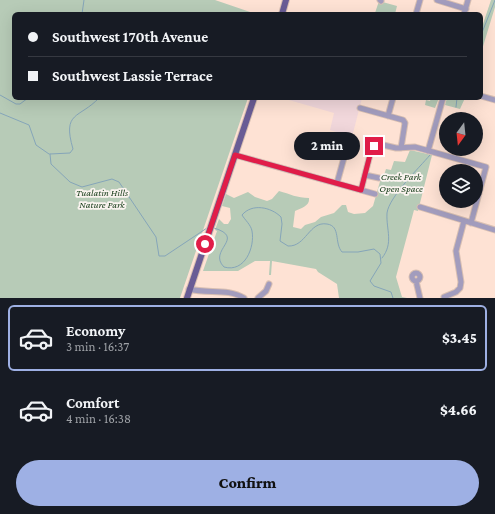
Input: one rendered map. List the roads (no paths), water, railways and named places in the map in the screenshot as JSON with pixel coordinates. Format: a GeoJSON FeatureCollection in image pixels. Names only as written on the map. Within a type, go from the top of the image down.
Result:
{"type":"FeatureCollection","features":[{"type":"Feature","properties":{"kind":"main road"},"geometry":{"type":"LineString","coordinates":[[283,12],[286,0]]}},
{"type":"Feature","properties":{"kind":"main road"},"geometry":{"type":"LineString","coordinates":[[187,298],[189,288],[253,100]]}},
{"type":"Feature","properties":{"kind":"street"},"geometry":{"type":"LineString","coordinates":[[417,12],[420,0]]}},
{"type":"Feature","properties":{"kind":"street"},"geometry":{"type":"LineString","coordinates":[[437,0],[465,11],[468,0]]}},
{"type":"Feature","properties":{"kind":"street"},"geometry":{"type":"LineString","coordinates":[[483,97],[495,100]]}},
{"type":"Feature","properties":{"kind":"street"},"geometry":{"type":"LineString","coordinates":[[388,116],[392,100]]}},
{"type":"Feature","properties":{"kind":"street"},"geometry":{"type":"LineString","coordinates":[[428,150],[442,100]]}},
{"type":"Feature","properties":{"kind":"street"},"geometry":{"type":"LineString","coordinates":[[360,108],[404,122],[401,148]]}},
{"type":"Feature","properties":{"kind":"street"},"geometry":{"type":"LineString","coordinates":[[337,183],[350,136]]}},
{"type":"Feature","properties":{"kind":"street"},"geometry":{"type":"LineString","coordinates":[[361,190],[374,146],[379,144],[401,148],[415,147],[486,167],[471,223]]}},
{"type":"Feature","properties":{"kind":"street"},"geometry":{"type":"LineString","coordinates":[[235,155],[376,194]]}},
{"type":"Feature","properties":{"kind":"street"},"geometry":{"type":"LineString","coordinates":[[365,175],[379,178]]}},
{"type":"Feature","properties":{"kind":"street"},"geometry":{"type":"LineString","coordinates":[[420,207],[495,230]]}},
{"type":"Feature","properties":{"kind":"street"},"geometry":{"type":"LineString","coordinates":[[443,298],[456,292],[460,288],[461,282],[456,251],[464,220]]}},
{"type":"Feature","properties":{"kind":"street"},"geometry":{"type":"LineString","coordinates":[[416,281],[420,298]]}},
{"type":"Feature","properties":{"kind":"street"},"geometry":{"type":"LineString","coordinates":[[258,298],[266,291],[269,284]]}},
{"type":"Feature","properties":{"kind":"street"},"geometry":{"type":"LineString","coordinates":[[189,288],[204,292],[232,292],[244,298]]}},
{"type":"Feature","properties":{"kind":"waterway"},"geometry":{"type":"LineString","coordinates":[[82,12],[84,0]]}},
{"type":"Feature","properties":{"kind":"waterway"},"geometry":{"type":"LineString","coordinates":[[483,30],[495,0]]}},
{"type":"Feature","properties":{"kind":"waterway"},"geometry":{"type":"LineString","coordinates":[[0,95],[16,104],[20,104],[25,100]]}},
{"type":"Feature","properties":{"kind":"waterway"},"geometry":{"type":"LineString","coordinates":[[50,154],[70,153],[73,149],[70,137],[71,122],[74,117],[97,100]]}},
{"type":"Feature","properties":{"kind":"waterway"},"geometry":{"type":"LineString","coordinates":[[456,107],[457,100]]}},
{"type":"Feature","properties":{"kind":"waterway"},"geometry":{"type":"LineString","coordinates":[[0,113],[29,125],[36,145],[49,154]]}},
{"type":"Feature","properties":{"kind":"waterway"},"geometry":{"type":"LineString","coordinates":[[50,154],[51,164],[70,182],[82,187],[112,179],[119,182],[156,237],[159,256],[165,256],[207,228]]}},
{"type":"Feature","properties":{"kind":"waterway"},"geometry":{"type":"LineString","coordinates":[[382,258],[386,252],[389,242],[387,219],[389,206],[399,191],[430,155]]}},
{"type":"Feature","properties":{"kind":"waterway"},"geometry":{"type":"LineString","coordinates":[[214,228],[223,232],[227,236],[227,240],[220,255],[220,261],[224,267],[231,268],[238,266],[243,262],[247,257],[252,244],[252,231],[242,215],[246,211],[262,208],[272,211],[281,217],[282,224],[280,241],[288,246],[299,243],[316,226],[321,224],[331,225],[336,231],[338,244],[342,252],[358,252],[374,249],[380,254],[381,263],[370,281],[374,286],[391,292],[393,298]]}},
{"type":"Feature","properties":{"kind":"park label","name":"Creek Park Open Space"},"geometry":{"type":"Point","coordinates":[401,182]}},
{"type":"Feature","properties":{"kind":"park label","name":"Tualatin Hills Nature Park"},"geometry":{"type":"Point","coordinates":[102,198]}}]}
